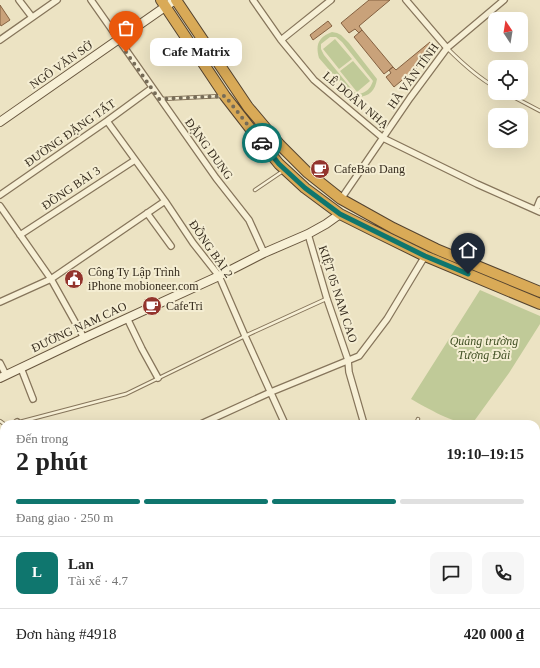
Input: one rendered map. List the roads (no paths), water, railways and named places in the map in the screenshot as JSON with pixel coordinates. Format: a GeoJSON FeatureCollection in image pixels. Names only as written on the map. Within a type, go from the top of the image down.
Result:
{"type":"FeatureCollection","features":[{"type":"Feature","properties":{"kind":"highway"},"geometry":{"type":"LineString","coordinates":[[176,0],[248,107],[280,145],[307,172],[341,199],[393,228],[436,249],[540,292]]}},
{"type":"Feature","properties":{"kind":"highway"},"geometry":{"type":"LineString","coordinates":[[163,3],[225,96],[279,164],[305,188],[340,214],[425,256],[540,304]]}},
{"type":"Feature","properties":{"kind":"street"},"geometry":{"type":"LineString","coordinates":[[19,0],[32,17]]}},
{"type":"Feature","properties":{"kind":"street"},"geometry":{"type":"LineString","coordinates":[[0,40],[57,0]]}},
{"type":"Feature","properties":{"kind":"street","name":"ĐẶNG DUNG"},"geometry":{"type":"LineString","coordinates":[[91,0],[159,99],[216,178],[249,220],[264,253]]}},
{"type":"Feature","properties":{"kind":"street","name":"NGÔ VĂN SỞ"},"geometry":{"type":"LineString","coordinates":[[0,122],[118,40],[163,3],[176,0]]}},
{"type":"Feature","properties":{"kind":"street","name":"LÊ DOÃN NHẠ"},"geometry":{"type":"LineString","coordinates":[[253,0],[281,40],[314,80],[383,138],[477,184],[538,211]]}},
{"type":"Feature","properties":{"kind":"street"},"geometry":{"type":"LineString","coordinates":[[281,40],[330,0]]}},
{"type":"Feature","properties":{"kind":"street","name":"HÀ VĂN TÍNH"},"geometry":{"type":"LineString","coordinates":[[341,199],[410,98],[447,48],[504,0]]}},
{"type":"Feature","properties":{"kind":"street"},"geometry":{"type":"LineString","coordinates":[[410,1],[447,48]]}},
{"type":"Feature","properties":{"kind":"street","name":"ĐƯỜNG ĐẶNG TẤT"},"geometry":{"type":"LineString","coordinates":[[0,195],[152,88]]}},
{"type":"Feature","properties":{"kind":"street","name":"ĐỒNG BÀI 2"},"geometry":{"type":"LineString","coordinates":[[107,121],[193,243],[219,276],[283,420]]}},
{"type":"Feature","properties":{"kind":"street","name":"ĐỒNG BÀI 3"},"geometry":{"type":"LineString","coordinates":[[20,235],[135,160]]}},
{"type":"Feature","properties":{"kind":"street"},"geometry":{"type":"LineString","coordinates":[[538,211],[540,200]]}},
{"type":"Feature","properties":{"kind":"street"},"geometry":{"type":"LineString","coordinates":[[0,302],[50,280],[164,201]]}},
{"type":"Feature","properties":{"kind":"street"},"geometry":{"type":"LineString","coordinates":[[0,206],[50,280],[84,338]]}},
{"type":"Feature","properties":{"kind":"street"},"geometry":{"type":"LineString","coordinates":[[147,213],[171,246]]}},
{"type":"Feature","properties":{"kind":"street","name":"ĐƯỜNG NAM CAO"},"geometry":{"type":"LineString","coordinates":[[3,377],[219,276],[264,253],[308,234],[340,214]]}},
{"type":"Feature","properties":{"kind":"street","name":"KIỆT 05 NAM CAO"},"geometry":{"type":"LineString","coordinates":[[308,234],[327,299],[348,360],[349,372],[363,420]]}},
{"type":"Feature","properties":{"kind":"street"},"geometry":{"type":"LineString","coordinates":[[210,420],[271,392],[359,356],[387,319],[425,256]]}},
{"type":"Feature","properties":{"kind":"street"},"geometry":{"type":"LineString","coordinates":[[127,318],[158,378]]}},
{"type":"Feature","properties":{"kind":"street"},"geometry":{"type":"LineString","coordinates":[[0,363],[3,377]]}},
{"type":"Feature","properties":{"kind":"street"},"geometry":{"type":"LineString","coordinates":[[21,368],[33,399]]}},
{"type":"Feature","properties":{"kind":"lane"},"geometry":{"type":"LineString","coordinates":[[447,48],[469,69],[488,83]]}},
{"type":"Feature","properties":{"kind":"lane"},"geometry":{"type":"LineString","coordinates":[[159,99],[225,96]]}},
{"type":"Feature","properties":{"kind":"lane"},"geometry":{"type":"LineString","coordinates":[[519,100],[540,111]]}},
{"type":"Feature","properties":{"kind":"lane"},"geometry":{"type":"LineString","coordinates":[[255,190],[285,170]]}},
{"type":"Feature","properties":{"kind":"lane"},"geometry":{"type":"LineString","coordinates":[[27,420],[126,394],[245,336],[327,299]]}},
{"type":"Feature","properties":{"kind":"place","name":"Cafe Matrix"},"geometry":{"type":"Point","coordinates":[126,52]}},
{"type":"Feature","properties":{"kind":"place","name":"CafeBao Dang"},"geometry":{"type":"Point","coordinates":[320,169]}},
{"type":"Feature","properties":{"kind":"place","name":"Công Ty Lập Trình iPhone mobioneer.com"},"geometry":{"type":"Point","coordinates":[74,279]}},
{"type":"Feature","properties":{"kind":"place","name":"CafeTri"},"geometry":{"type":"Point","coordinates":[152,306]}},
{"type":"Feature","properties":{"kind":"park label","name":"Quảng trường Tượng Đài"},"geometry":{"type":"Point","coordinates":[484,348]}}]}
